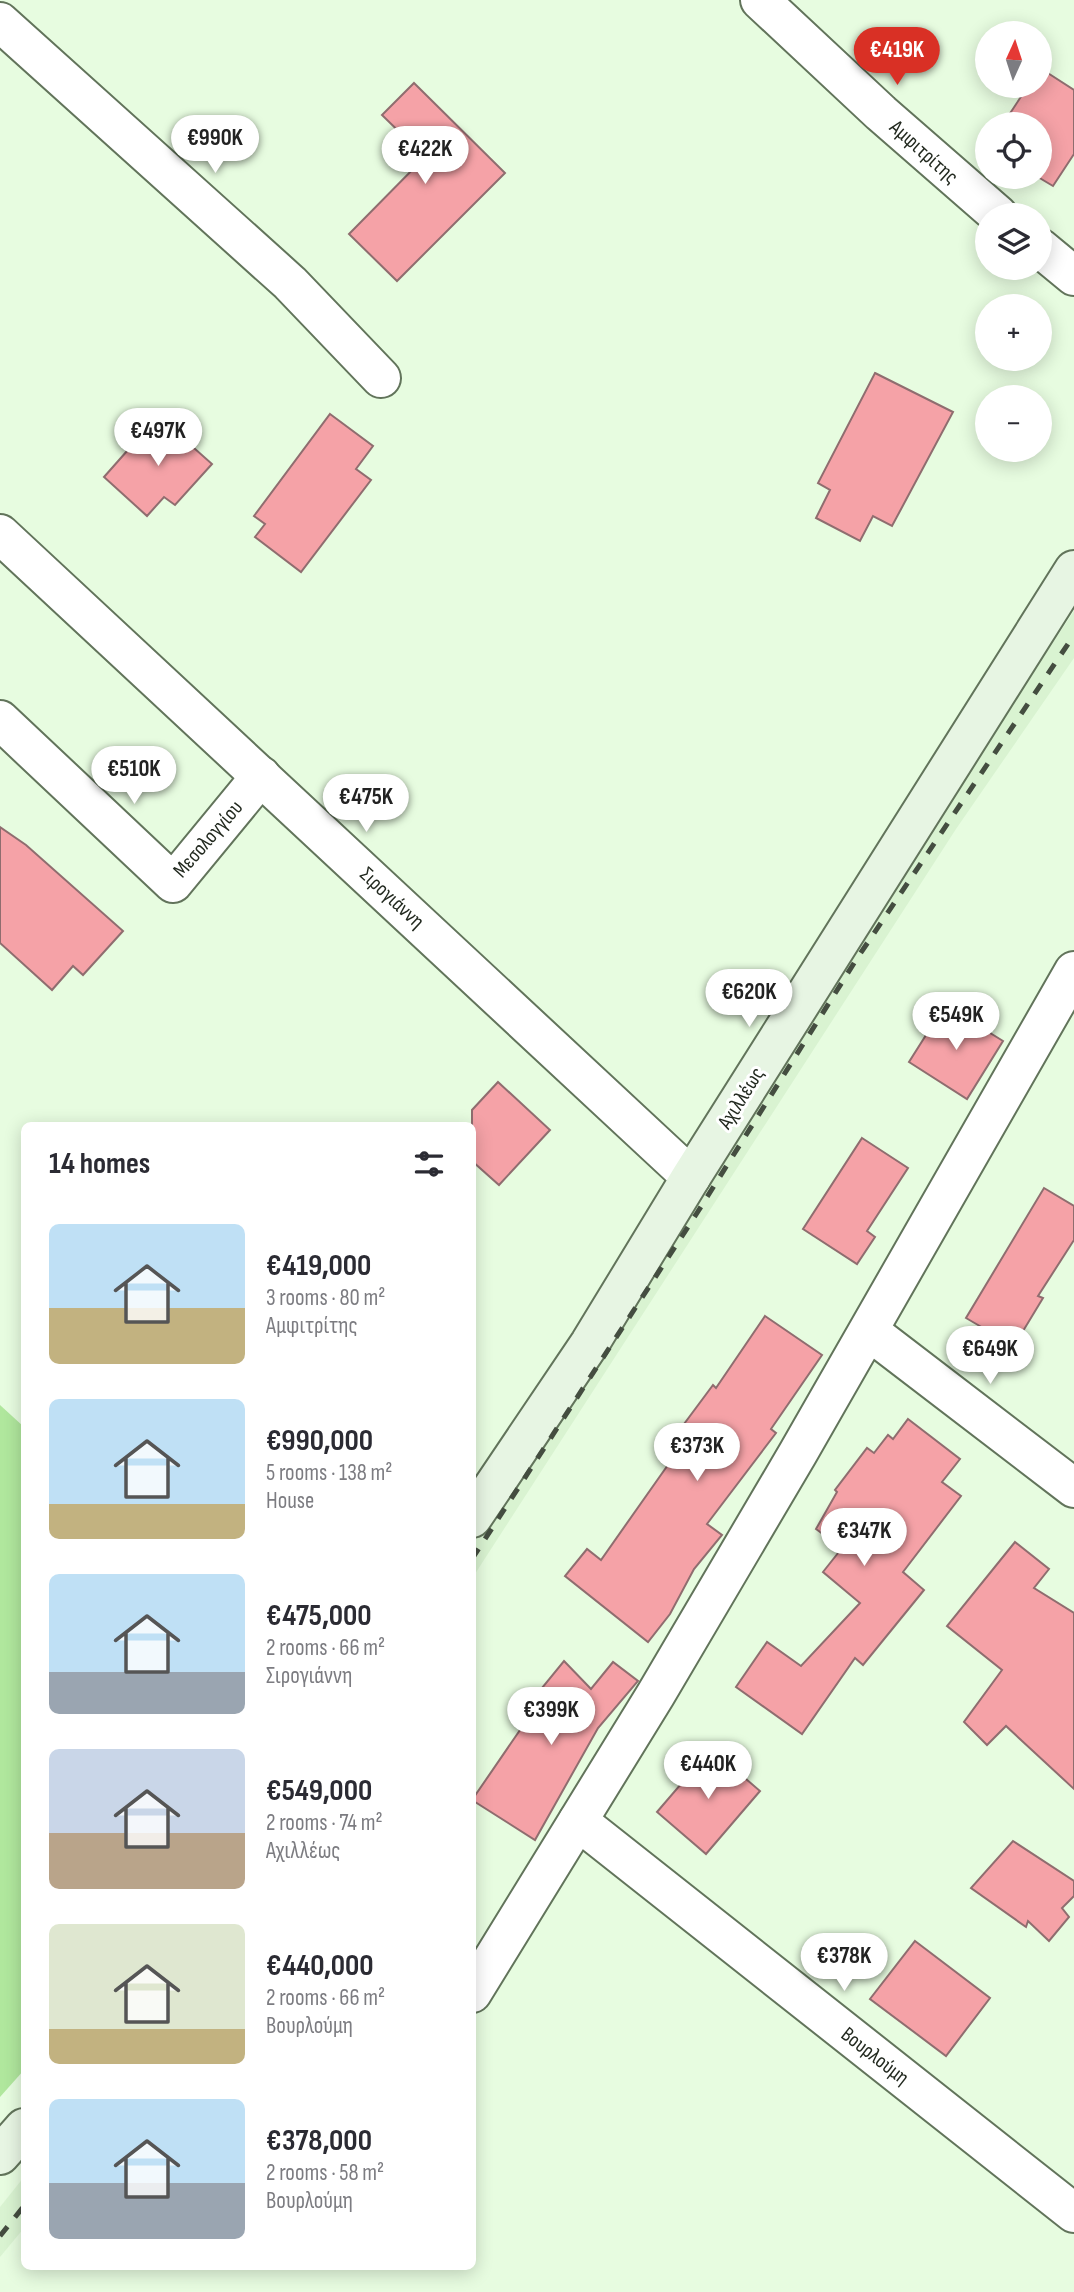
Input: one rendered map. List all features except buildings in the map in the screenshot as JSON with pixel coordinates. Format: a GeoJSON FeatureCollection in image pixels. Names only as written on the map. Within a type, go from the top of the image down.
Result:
{"type":"FeatureCollection","features":[{"type":"Feature","properties":{"kind":"street","name":"Αμφιτρίτης"},"geometry":{"type":"LineString","coordinates":[[760,0],[984,203]]}},
{"type":"Feature","properties":{"kind":"street"},"geometry":{"type":"LineString","coordinates":[[0,22],[290,283],[381,379]]}},
{"type":"Feature","properties":{"kind":"street"},"geometry":{"type":"LineString","coordinates":[[1052,258],[1074,276]]}},
{"type":"Feature","properties":{"kind":"street","name":"Σιρογιάννη"},"geometry":{"type":"LineString","coordinates":[[0,534],[691,1177]]}},
{"type":"Feature","properties":{"kind":"street","name":"Αχιλλέως"},"geometry":{"type":"LineString","coordinates":[[476,1512],[590,1343],[691,1177],[1074,570]]}},
{"type":"Feature","properties":{"kind":"street","name":"Μεσολογγίου"},"geometry":{"type":"LineString","coordinates":[[0,720],[173,883],[261,776]]}},
{"type":"Feature","properties":{"kind":"street"},"geometry":{"type":"LineString","coordinates":[[476,1987],[656,1694],[869,1331],[1074,971]]}},
{"type":"Feature","properties":{"kind":"street"},"geometry":{"type":"LineString","coordinates":[[869,1331],[1074,1488]]}},
{"type":"Feature","properties":{"kind":"street","name":"Βουρλούμη"},"geometry":{"type":"LineString","coordinates":[[578,1821],[1074,2213]]}},
{"type":"Feature","properties":{"kind":"street"},"geometry":{"type":"LineString","coordinates":[[0,2155],[21,2130]]}},
{"type":"Feature","properties":{"kind":"shaded area"},"geometry":{"type":"Polygon","coordinates":[[[1074,611],[1074,658],[956,829],[476,1572],[476,1533],[933,823],[1074,611]]]}},
{"type":"Feature","properties":{"kind":"shaded area"},"geometry":{"type":"Polygon","coordinates":[[[21,2181],[21,2232],[0,2257],[0,2207],[21,2181]]]}},
{"type":"Feature","properties":{"kind":"green space"},"geometry":{"type":"Polygon","coordinates":[[[0,1405],[21,1424],[21,2073],[0,2097],[0,1405]]]}},
{"type":"Feature","properties":{"kind":"railway"},"geometry":{"type":"LineString","coordinates":[[476,1553],[697,1213],[856,960],[1074,635]]}},
{"type":"Feature","properties":{"kind":"railway"},"geometry":{"type":"LineString","coordinates":[[0,2236],[21,2210]]}}]}
